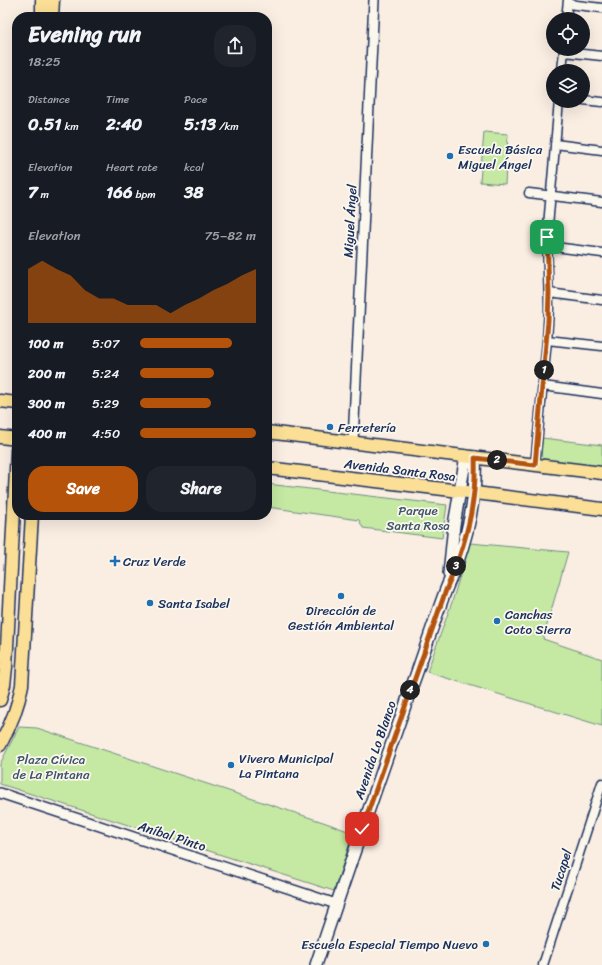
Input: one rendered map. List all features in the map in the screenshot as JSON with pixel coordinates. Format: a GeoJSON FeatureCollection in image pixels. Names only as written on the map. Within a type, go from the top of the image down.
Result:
{"type":"FeatureCollection","features":[{"type":"Feature","properties":{"kind":"main road"},"geometry":{"type":"LineString","coordinates":[[42,0],[42,12]]}},
{"type":"Feature","properties":{"kind":"main road"},"geometry":{"type":"LineString","coordinates":[[52,12],[53,0]]}},
{"type":"Feature","properties":{"kind":"main road"},"geometry":{"type":"LineString","coordinates":[[0,401],[12,402]]}},
{"type":"Feature","properties":{"kind":"main road","name":"Avenida Santa Rosa"},"geometry":{"type":"LineString","coordinates":[[272,433],[602,473]]}},
{"type":"Feature","properties":{"kind":"main road"},"geometry":{"type":"LineString","coordinates":[[0,437],[12,438]]}},
{"type":"Feature","properties":{"kind":"main road","name":"Avenida Lo Blanco"},"geometry":{"type":"LineString","coordinates":[[446,590],[460,491],[470,457]]}},
{"type":"Feature","properties":{"kind":"main road","name":"Avenida Lo Blanco"},"geometry":{"type":"LineString","coordinates":[[316,965],[466,534],[474,493],[470,457]]}},
{"type":"Feature","properties":{"kind":"main road","name":"Avenida Santa Rosa"},"geometry":{"type":"LineString","coordinates":[[272,469],[602,509]]}},
{"type":"Feature","properties":{"kind":"main road"},"geometry":{"type":"LineString","coordinates":[[0,700],[6,670],[14,520]]}},
{"type":"Feature","properties":{"kind":"main road"},"geometry":{"type":"LineString","coordinates":[[0,745],[13,720],[22,685],[32,520]]}},
{"type":"Feature","properties":{"kind":"main road"},"geometry":{"type":"LineString","coordinates":[[453,533],[459,535],[466,534]]}},
{"type":"Feature","properties":{"kind":"street","name":"Miguel Ángel"},"geometry":{"type":"LineString","coordinates":[[353,442],[374,0]]}},
{"type":"Feature","properties":{"kind":"street"},"geometry":{"type":"LineString","coordinates":[[567,12],[568,2],[602,8]]}},
{"type":"Feature","properties":{"kind":"street"},"geometry":{"type":"LineString","coordinates":[[590,54],[602,56]]}},
{"type":"Feature","properties":{"kind":"street"},"geometry":{"type":"LineString","coordinates":[[590,101],[602,102]]}},
{"type":"Feature","properties":{"kind":"street"},"geometry":{"type":"LineString","coordinates":[[535,465],[547,340],[549,293],[547,246],[558,108]]}},
{"type":"Feature","properties":{"kind":"street"},"geometry":{"type":"LineString","coordinates":[[555,144],[602,150]]}},
{"type":"Feature","properties":{"kind":"street"},"geometry":{"type":"LineString","coordinates":[[529,193],[602,202]]}},
{"type":"Feature","properties":{"kind":"street"},"geometry":{"type":"LineString","coordinates":[[547,246],[602,253]]}},
{"type":"Feature","properties":{"kind":"street"},"geometry":{"type":"LineString","coordinates":[[549,293],[602,300]]}},
{"type":"Feature","properties":{"kind":"street"},"geometry":{"type":"LineString","coordinates":[[547,340],[602,346]]}},
{"type":"Feature","properties":{"kind":"street"},"geometry":{"type":"LineString","coordinates":[[543,386],[602,394]]}},
{"type":"Feature","properties":{"kind":"street","name":"Tucapel"},"geometry":{"type":"LineString","coordinates":[[543,965],[602,783]]}},
{"type":"Feature","properties":{"kind":"street","name":"Aníbal Pinto"},"geometry":{"type":"LineString","coordinates":[[0,793],[336,904]]}},
{"type":"Feature","properties":{"kind":"green space"},"geometry":{"type":"Polygon","coordinates":[[[484,132],[508,134],[505,184],[480,182],[484,132]]]}},
{"type":"Feature","properties":{"kind":"green space"},"geometry":{"type":"Polygon","coordinates":[[[542,438],[602,445],[602,467],[540,459],[542,438]]]}},
{"type":"Feature","properties":{"kind":"green space","name":"Parque Santa Rosa"},"geometry":{"type":"Polygon","coordinates":[[[272,485],[447,505],[442,538],[363,528],[359,520],[272,508],[272,485]]]}},
{"type":"Feature","properties":{"kind":"green space","name":"Canchas Coto Sierra"},"geometry":{"type":"Polygon","coordinates":[[[470,543],[568,552],[543,639],[602,659],[602,726],[427,672],[452,602],[470,543]]]}},
{"type":"Feature","properties":{"kind":"green space","name":"Plaza Cívica de La Pintana"},"geometry":{"type":"Polygon","coordinates":[[[19,727],[37,728],[353,833],[334,891],[0,784],[0,764],[19,727]]]}},
{"type":"Feature","properties":{"kind":"place","name":"Escuela Básica Miguel Ángel"},"geometry":{"type":"Point","coordinates":[450,156]}},
{"type":"Feature","properties":{"kind":"place","name":"Ferretería"},"geometry":{"type":"Point","coordinates":[330,427]}},
{"type":"Feature","properties":{"kind":"place","name":"Cruz Verde"},"geometry":{"type":"Point","coordinates":[115,561]}},
{"type":"Feature","properties":{"kind":"place","name":"Dirección de Gestión Ambiental"},"geometry":{"type":"Point","coordinates":[341,596]}},
{"type":"Feature","properties":{"kind":"place","name":"Santa Isabel"},"geometry":{"type":"Point","coordinates":[150,603]}},
{"type":"Feature","properties":{"kind":"place","name":"Canchas Coto Sierra"},"geometry":{"type":"Point","coordinates":[497,621]}},
{"type":"Feature","properties":{"kind":"place","name":"Vivero Municipal La Pintana"},"geometry":{"type":"Point","coordinates":[231,765]}},
{"type":"Feature","properties":{"kind":"place","name":"Escuela Especial Tiempo Nuevo"},"geometry":{"type":"Point","coordinates":[486,944]}},
{"type":"Feature","properties":{"kind":"route"},"geometry":{"type":"LineString","coordinates":[[362,829],[446,590],[462,551],[474,493],[475,458],[535,465],[549,308],[547,237]]}}]}
